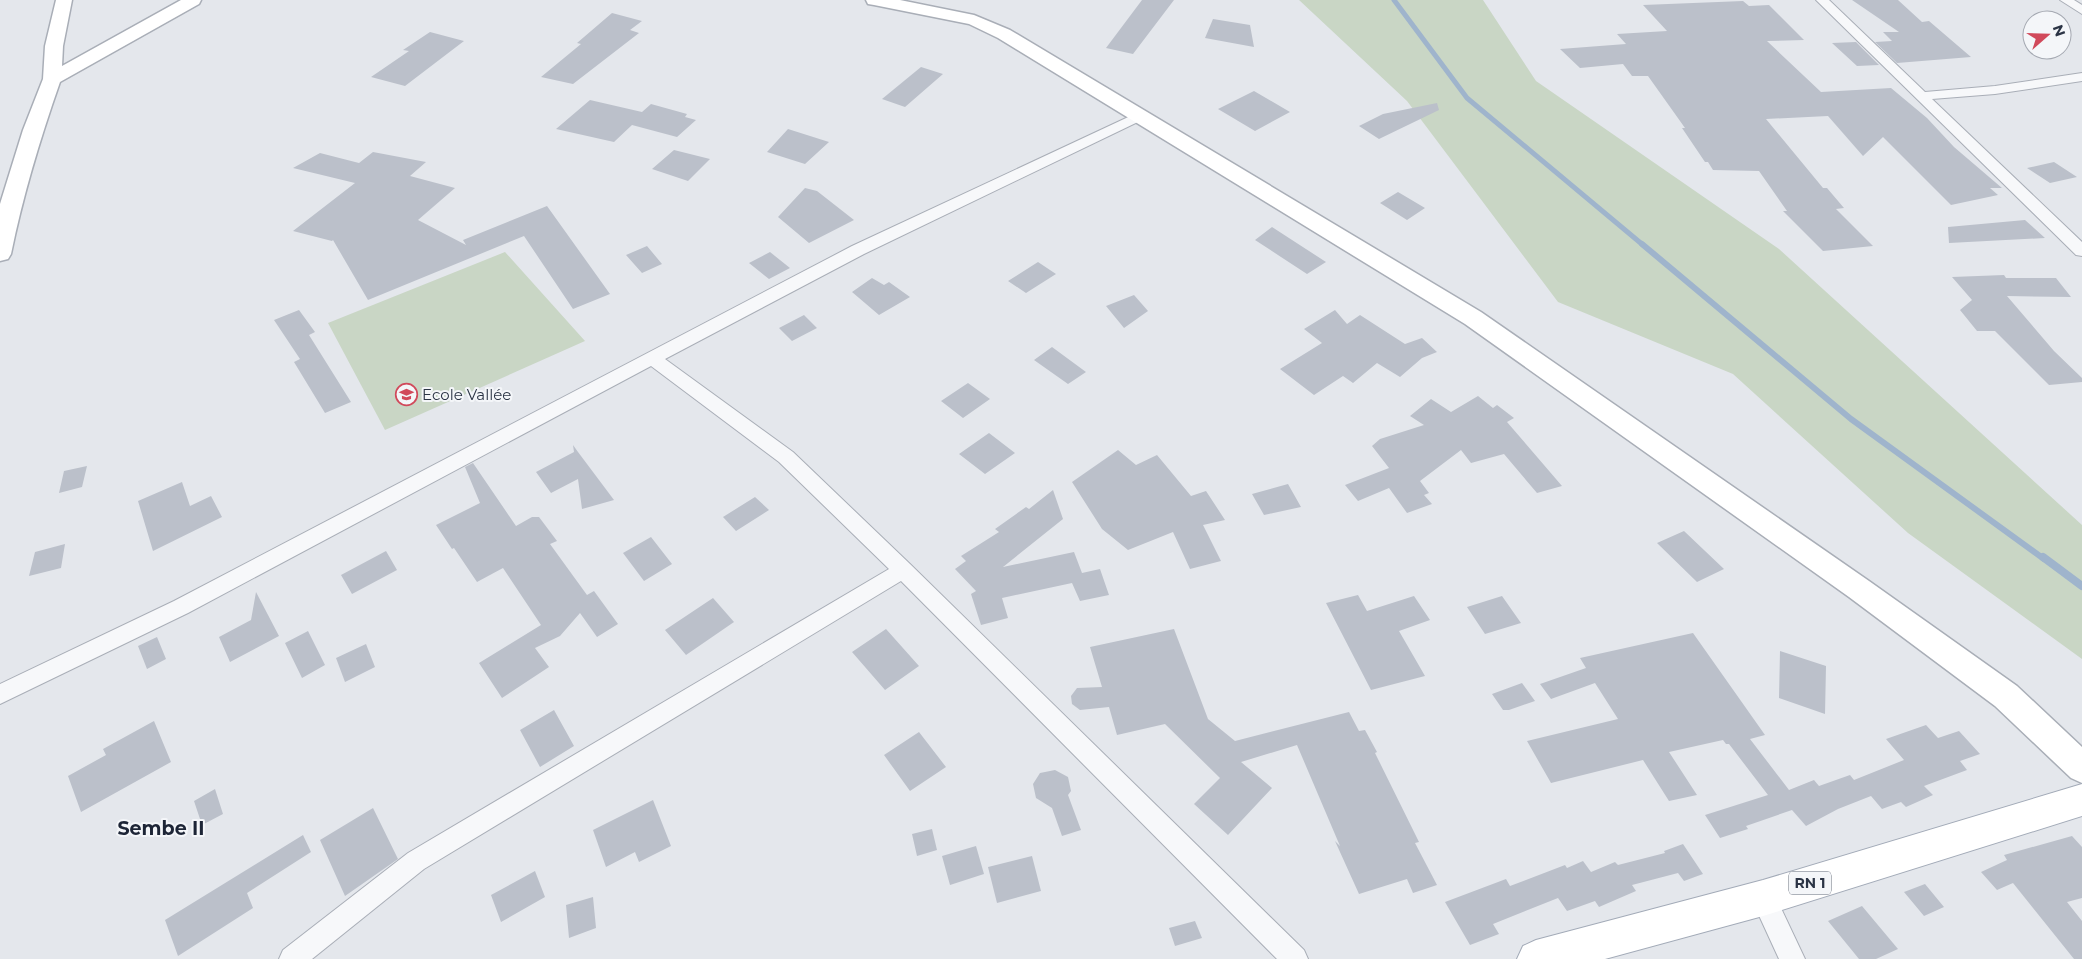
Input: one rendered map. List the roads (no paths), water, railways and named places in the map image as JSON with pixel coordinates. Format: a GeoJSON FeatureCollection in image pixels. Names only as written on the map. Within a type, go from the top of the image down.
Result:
{"type":"FeatureCollection","features":[{"type":"Feature","properties":{"kind":"main road","name":"RN 1"},"geometry":{"type":"LineString","coordinates":[[1536,959],[1763,898],[2082,800]]}},
{"type":"Feature","properties":{"kind":"street"},"geometry":{"type":"LineString","coordinates":[[0,254],[10,206],[33,130],[52,79],[54,46],[64,0]]}},
{"type":"Feature","properties":{"kind":"street"},"geometry":{"type":"LineString","coordinates":[[52,79],[193,0]]}},
{"type":"Feature","properties":{"kind":"street"},"geometry":{"type":"LineString","coordinates":[[874,0],[974,20],[1048,59],[1473,318],[1859,589],[1998,691],[2082,768]]}},
{"type":"Feature","properties":{"kind":"street"},"geometry":{"type":"LineString","coordinates":[[1822,0],[2082,251]]}},
{"type":"Feature","properties":{"kind":"street"},"geometry":{"type":"LineString","coordinates":[[2066,0],[2082,10]]}},
{"type":"Feature","properties":{"kind":"street"},"geometry":{"type":"LineString","coordinates":[[1920,96],[1995,90],[2082,77]]}},
{"type":"Feature","properties":{"kind":"street"},"geometry":{"type":"LineString","coordinates":[[0,694],[181,607],[858,250],[1139,116]]}},
{"type":"Feature","properties":{"kind":"street"},"geometry":{"type":"LineString","coordinates":[[653,359],[786,457],[903,570],[1295,959]]}},
{"type":"Feature","properties":{"kind":"street"},"geometry":{"type":"LineString","coordinates":[[292,959],[416,861],[903,570]]}},
{"type":"Feature","properties":{"kind":"street"},"geometry":{"type":"LineString","coordinates":[[1763,898],[1792,959]]}},
{"type":"Feature","properties":{"kind":"waterway"},"geometry":{"type":"LineString","coordinates":[[1394,0],[1467,98],[1643,245]]}},
{"type":"Feature","properties":{"kind":"waterway"},"geometry":{"type":"LineString","coordinates":[[1642,244],[1851,419],[2044,559]]}},
{"type":"Feature","properties":{"kind":"waterway"},"geometry":{"type":"LineString","coordinates":[[2043,557],[2082,586]]}},
{"type":"Feature","properties":{"kind":"place","name":"Ecole Vallée"},"geometry":{"type":"Point","coordinates":[406,395]}},
{"type":"Feature","properties":{"kind":"district","name":"Sembe II"},"geometry":{"type":"Point","coordinates":[161,828]}}]}
